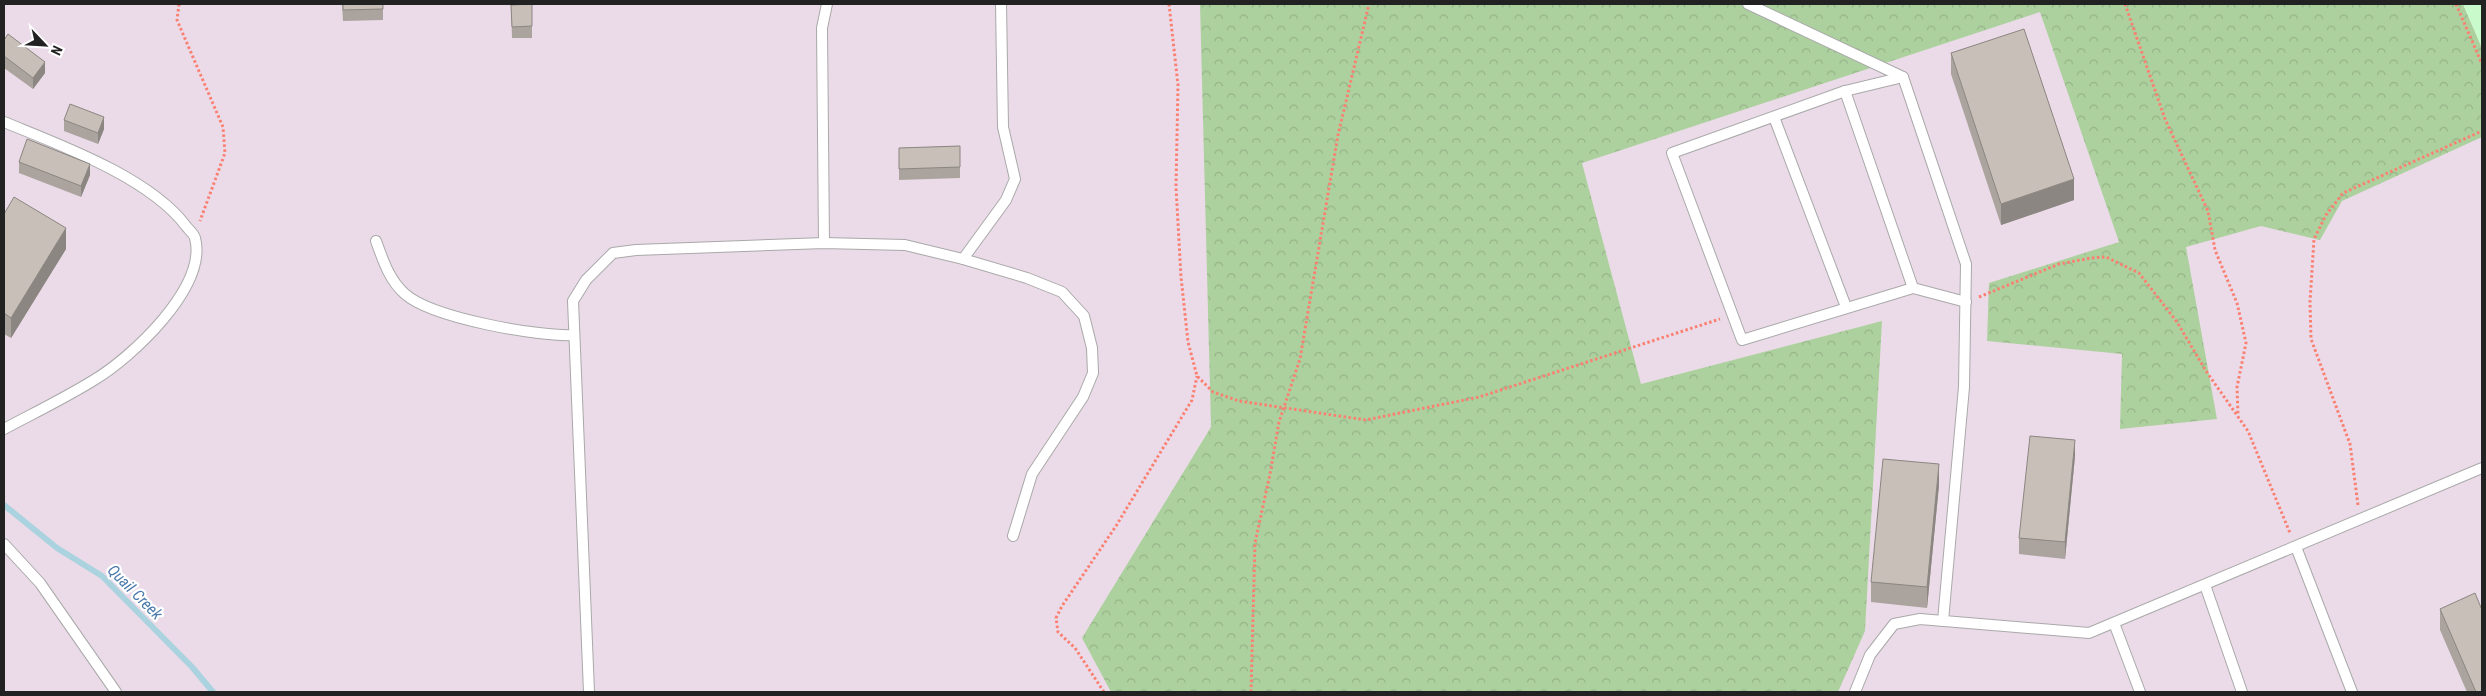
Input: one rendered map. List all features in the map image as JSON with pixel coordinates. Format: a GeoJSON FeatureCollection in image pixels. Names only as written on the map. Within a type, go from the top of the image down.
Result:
{"type":"FeatureCollection","features":[{"type":"Feature","properties":{"kind":"lane"},"geometry":{"type":"LineString","coordinates":[[824,243],[822,28],[827,4]]}},
{"type":"Feature","properties":{"kind":"lane"},"geometry":{"type":"LineString","coordinates":[[963,258],[1006,200],[1015,179],[1003,127],[1000,4]]}},
{"type":"Feature","properties":{"kind":"lane"},"geometry":{"type":"LineString","coordinates":[[1748,4],[1903,77],[1966,264],[1964,387],[1943,621]]}},
{"type":"Feature","properties":{"kind":"lane"},"geometry":{"type":"LineString","coordinates":[[1903,77],[1845,91],[1672,153],[1742,340],[1914,288],[1966,302]]}},
{"type":"Feature","properties":{"kind":"lane"},"geometry":{"type":"LineString","coordinates":[[1845,91],[1914,288]]}},
{"type":"Feature","properties":{"kind":"lane"},"geometry":{"type":"LineString","coordinates":[[1774,117],[1846,307]]}},
{"type":"Feature","properties":{"kind":"lane"},"geometry":{"type":"LineString","coordinates":[[4,122],[82,153],[122,175],[175,210],[195,237],[196,258],[187,284],[171,309],[121,361],[94,380],[4,429]]}},
{"type":"Feature","properties":{"kind":"lane"},"geometry":{"type":"LineString","coordinates":[[376,241],[386,271],[405,294],[428,308],[456,317],[554,336],[574,335]]}},
{"type":"Feature","properties":{"kind":"lane"},"geometry":{"type":"LineString","coordinates":[[589,692],[573,301],[586,280],[613,253],[636,250],[824,243],[906,245],[963,258],[1062,292],[1084,316],[1092,348],[1092,373],[1083,396],[1032,474],[1013,536]]}},
{"type":"Feature","properties":{"kind":"lane"},"geometry":{"type":"LineString","coordinates":[[1855,692],[1870,656],[1894,624],[1920,619],[2089,633],[2296,548],[2482,468]]}},
{"type":"Feature","properties":{"kind":"lane"},"geometry":{"type":"LineString","coordinates":[[4,544],[40,583],[116,692]]}},
{"type":"Feature","properties":{"kind":"lane"},"geometry":{"type":"LineString","coordinates":[[2296,548],[2352,692]]}},
{"type":"Feature","properties":{"kind":"lane"},"geometry":{"type":"LineString","coordinates":[[2205,585],[2242,692]]}},
{"type":"Feature","properties":{"kind":"lane"},"geometry":{"type":"LineString","coordinates":[[2114,623],[2140,692]]}},
{"type":"Feature","properties":{"kind":"path"},"geometry":{"type":"LineString","coordinates":[[179,4],[177,20],[223,126],[225,153],[195,237]]}},
{"type":"Feature","properties":{"kind":"path"},"geometry":{"type":"LineString","coordinates":[[1104,692],[1076,648],[1058,632],[1056,618],[1062,606],[1116,526],[1192,400],[1197,376],[1188,342],[1181,277],[1176,187],[1178,85],[1169,4]]}},
{"type":"Feature","properties":{"kind":"path"},"geometry":{"type":"LineString","coordinates":[[1251,692],[1254,543],[1284,407],[1300,358],[1338,135],[1369,4]]}},
{"type":"Feature","properties":{"kind":"path"},"geometry":{"type":"LineString","coordinates":[[2125,4],[2165,119],[2208,211],[2215,250],[2237,303],[2246,342],[2237,387],[2238,416]]}},
{"type":"Feature","properties":{"kind":"path"},"geometry":{"type":"LineString","coordinates":[[2456,4],[2482,64]]}},
{"type":"Feature","properties":{"kind":"path"},"geometry":{"type":"LineString","coordinates":[[2360,520],[2350,444],[2311,339],[2310,302],[2314,239],[2326,215],[2343,193],[2482,131]]}},
{"type":"Feature","properties":{"kind":"path"},"geometry":{"type":"LineString","coordinates":[[1966,302],[2059,264],[2106,257],[2139,273],[2177,322],[2206,371],[2248,431],[2296,548]]}},
{"type":"Feature","properties":{"kind":"path"},"geometry":{"type":"LineString","coordinates":[[1197,376],[1213,392],[1239,401],[1366,420],[1479,397],[1732,315]]}},
{"type":"Feature","properties":{"kind":"shaded area"},"geometry":{"type":"Polygon","coordinates":[[[4,4],[2463,4],[2482,48],[2482,692],[4,692],[4,4]]]}},
{"type":"Feature","properties":{"kind":"green space"},"geometry":{"type":"Polygon","coordinates":[[[1200,4],[2463,4],[2482,48],[2482,137],[2342,201],[2320,240],[2261,226],[2186,247],[2217,419],[2120,429],[2122,354],[1987,341],[1989,283],[2119,242],[2040,12],[1582,163],[1641,384],[1882,321],[1865,631],[1838,692],[1111,692],[1082,638],[1211,427],[1200,4]]]}},
{"type":"Feature","properties":{"kind":"green space"},"geometry":{"type":"Polygon","coordinates":[[[2463,4],[2482,4],[2482,48],[2463,4]]]}},
{"type":"Feature","properties":{"kind":"building"},"geometry":{"type":"Polygon","coordinates":[[[343,4],[383,4],[383,9],[343,10],[343,4]]]}},
{"type":"Feature","properties":{"kind":"building"},"geometry":{"type":"Polygon","coordinates":[[[532,4],[532,26],[512,27],[511,5],[532,4]]]}},
{"type":"Feature","properties":{"kind":"building"},"geometry":{"type":"Polygon","coordinates":[[[2024,29],[2074,179],[2001,204],[1951,53],[2024,29]]]}},
{"type":"Feature","properties":{"kind":"building"},"geometry":{"type":"Polygon","coordinates":[[[8,34],[45,62],[33,78],[4,56],[4,40],[8,34]]]}},
{"type":"Feature","properties":{"kind":"building"},"geometry":{"type":"Polygon","coordinates":[[[70,104],[104,117],[98,133],[64,120],[70,104]]]}},
{"type":"Feature","properties":{"kind":"building"},"geometry":{"type":"Polygon","coordinates":[[[27,139],[90,164],[81,186],[19,162],[27,139]]]}},
{"type":"Feature","properties":{"kind":"building"},"geometry":{"type":"Polygon","coordinates":[[[960,146],[960,167],[899,169],[899,148],[960,146]]]}},
{"type":"Feature","properties":{"kind":"building"},"geometry":{"type":"Polygon","coordinates":[[[14,197],[66,228],[11,318],[4,313],[4,214],[14,197]]]}},
{"type":"Feature","properties":{"kind":"building"},"geometry":{"type":"Polygon","coordinates":[[[2030,436],[2075,440],[2065,542],[2019,538],[2030,436]]]}},
{"type":"Feature","properties":{"kind":"building"},"geometry":{"type":"Polygon","coordinates":[[[1883,459],[1939,464],[1927,587],[1871,582],[1883,459]]]}},
{"type":"Feature","properties":{"kind":"building"},"geometry":{"type":"Polygon","coordinates":[[[2475,593],[2482,610],[2482,692],[2476,692],[2440,609],[2475,593]]]}},
{"type":"Feature","properties":{"kind":"waterway","name":"Quail Creek"},"geometry":{"type":"LineString","coordinates":[[4,505],[57,548],[102,576],[192,667],[213,692]]}}]}
